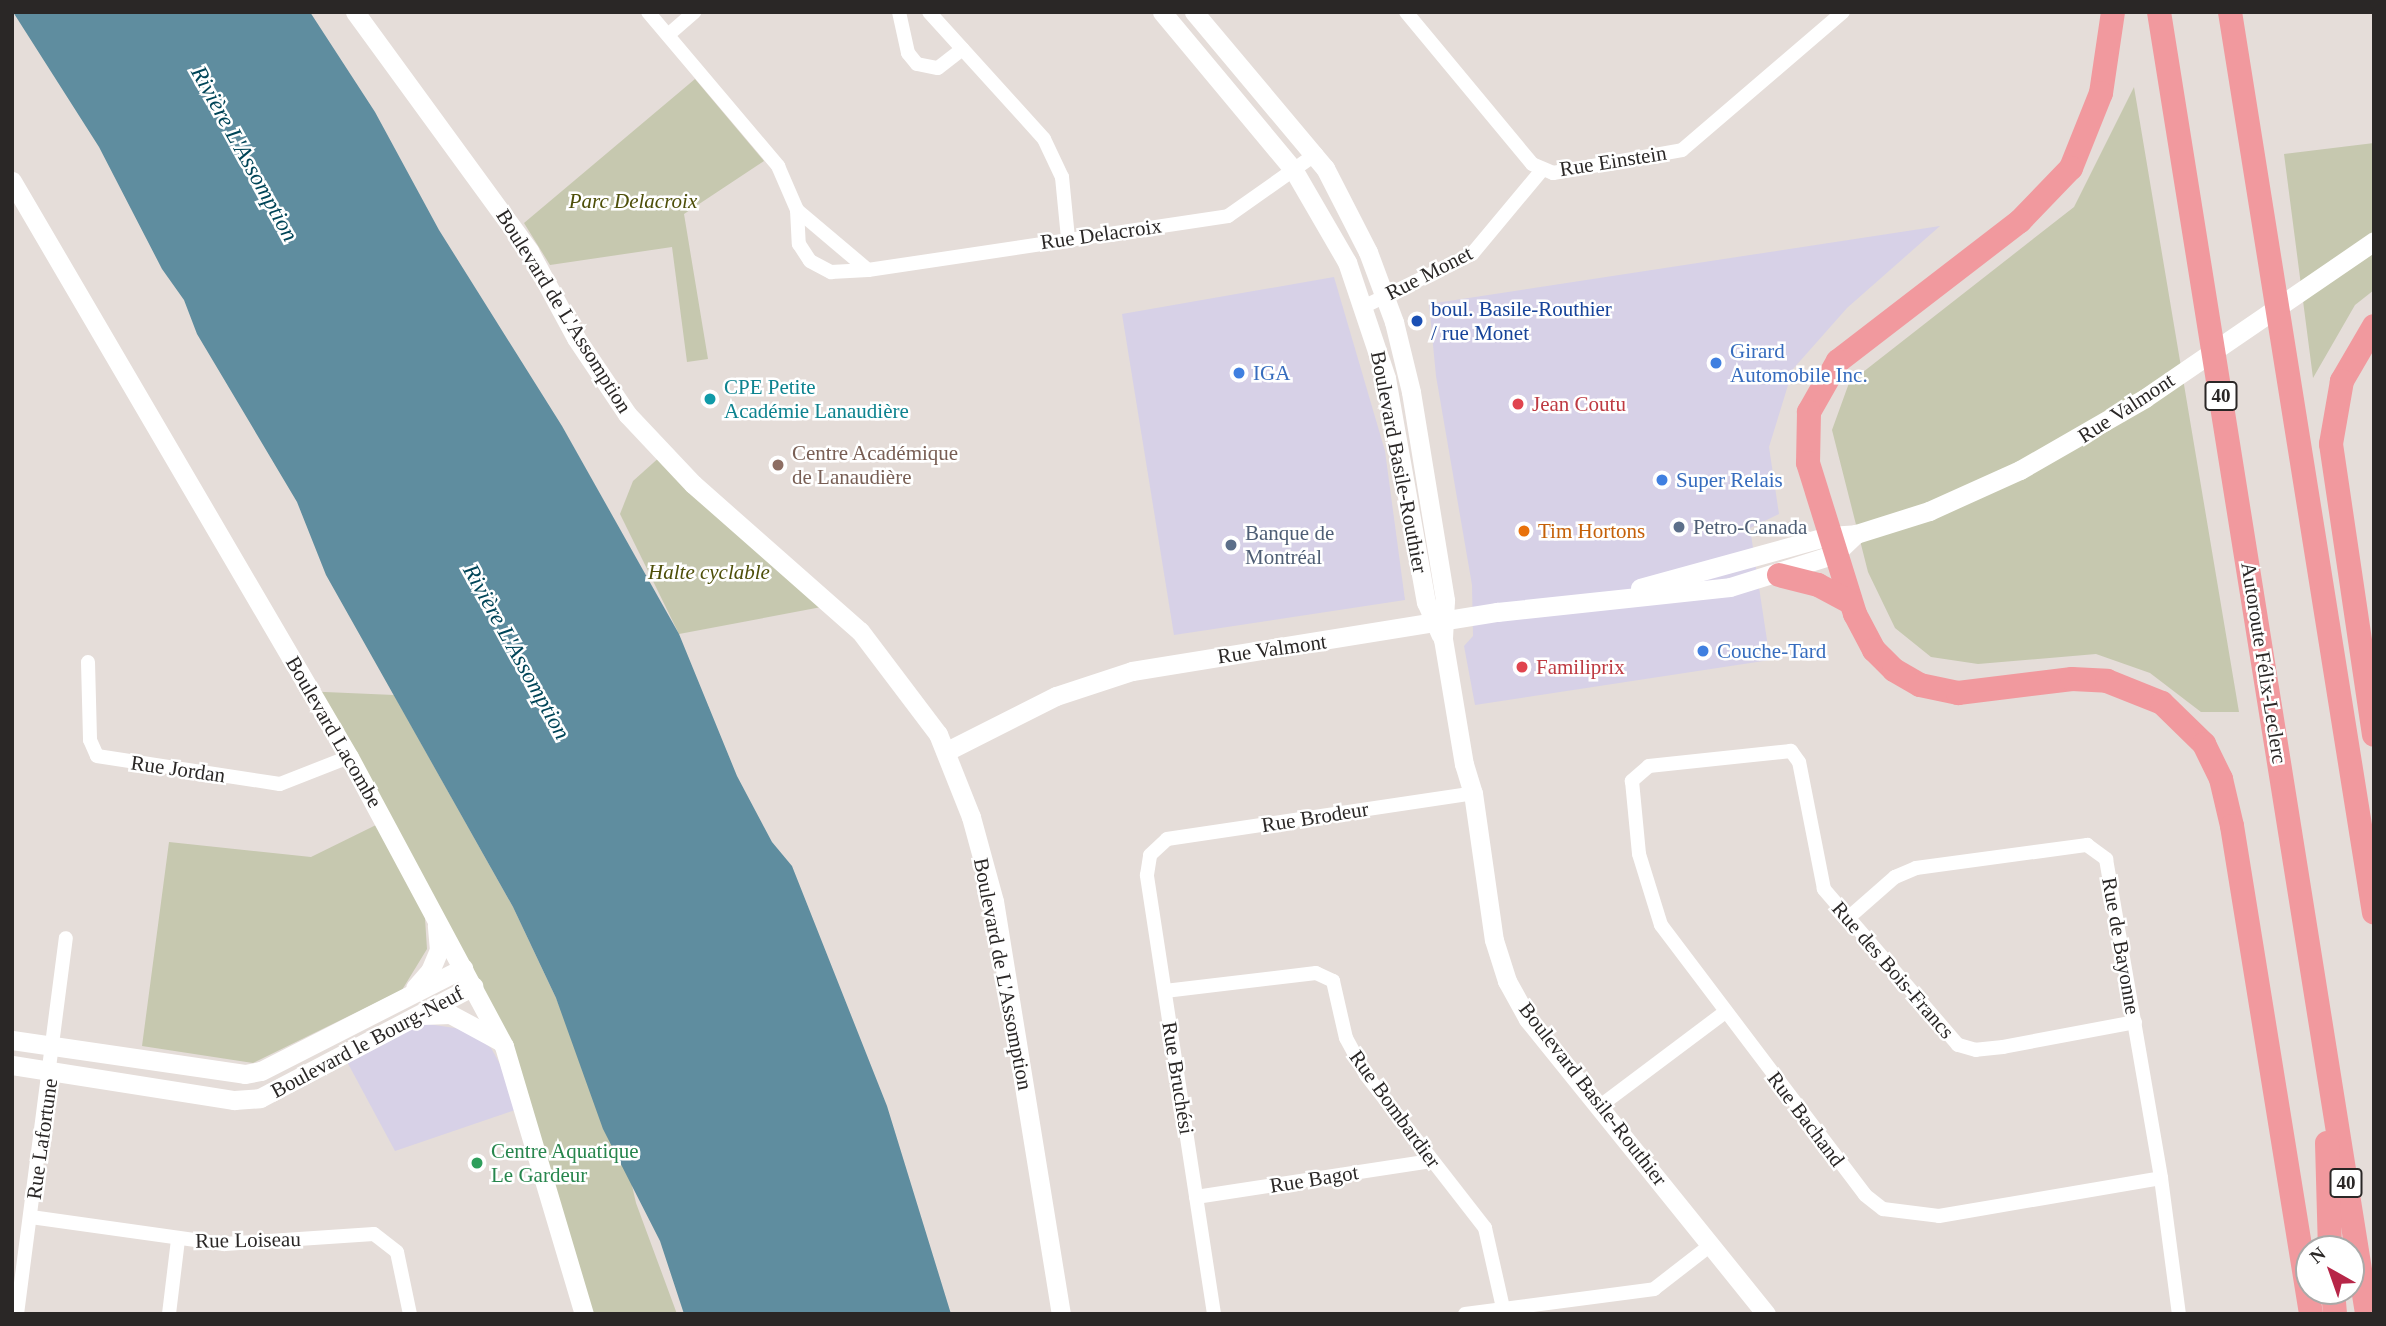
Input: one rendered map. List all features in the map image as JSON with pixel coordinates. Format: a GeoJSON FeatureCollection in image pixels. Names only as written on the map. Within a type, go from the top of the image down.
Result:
{"type":"FeatureCollection","features":[{"type":"Feature","properties":{"kind":"highway"},"geometry":{"type":"LineString","coordinates":[[2113,12],[2097,105],[2081,150],[2065,176],[2020,221],[1851,348],[1817,391],[1806,426],[1807,454],[1850,602],[1880,657],[1920,685],[1970,693],[2072,679],[2108,681],[2162,703],[2204,744],[2221,779],[2240,866],[2311,1314]]}},
{"type":"Feature","properties":{"kind":"highway","name":"Autoroute Félix-Leclerc"},"geometry":{"type":"LineString","coordinates":[[2159,12],[2367,1314]]}},
{"type":"Feature","properties":{"kind":"highway"},"geometry":{"type":"LineString","coordinates":[[2230,12],[2374,913]]}},
{"type":"Feature","properties":{"kind":"highway"},"geometry":{"type":"LineString","coordinates":[[2374,326],[2342,381],[2330,444],[2374,735]]}},
{"type":"Feature","properties":{"kind":"highway"},"geometry":{"type":"LineString","coordinates":[[1779,575],[1818,584],[1850,602]]}},
{"type":"Feature","properties":{"kind":"highway"},"geometry":{"type":"LineString","coordinates":[[2325,1052],[2330,1235]]}},
{"type":"Feature","properties":{"kind":"street","name":"Boulevard de L'Assomption"},"geometry":{"type":"LineString","coordinates":[[355,12],[529,251],[576,338],[627,414],[669,462],[860,631],[896,675],[947,751],[994,901],[1061,1314]]}},
{"type":"Feature","properties":{"kind":"street","name":"Rue Delacroix"},"geometry":{"type":"LineString","coordinates":[[648,12],[778,166],[797,210],[799,244],[810,261],[831,272],[868,270],[1228,216],[1316,155]]}},
{"type":"Feature","properties":{"kind":"street"},"geometry":{"type":"LineString","coordinates":[[668,35],[694,12]]}},
{"type":"Feature","properties":{"kind":"street"},"geometry":{"type":"LineString","coordinates":[[900,12],[908,53],[917,64],[938,68],[962,49]]}},
{"type":"Feature","properties":{"kind":"street"},"geometry":{"type":"LineString","coordinates":[[929,12],[1044,139],[1057,162],[1068,238]]}},
{"type":"Feature","properties":{"kind":"street","name":"Boulevard Basile-Routhier"},"geometry":{"type":"LineString","coordinates":[[1162,12],[1293,169],[1327,220],[1365,306],[1390,395],[1426,602],[1441,629]]}},
{"type":"Feature","properties":{"kind":"street","name":"Boulevard Basile-Routhier"},"geometry":{"type":"LineString","coordinates":[[1194,12],[1316,155],[1357,229],[1385,296],[1417,421],[1445,600],[1441,629],[1464,764],[1473,793],[1494,940],[1507,981],[1528,1019],[1766,1314]]}},
{"type":"Feature","properties":{"kind":"street","name":"Rue Einstein"},"geometry":{"type":"LineString","coordinates":[[1406,12],[1532,164],[1553,173],[1682,150],[1843,12]]}},
{"type":"Feature","properties":{"kind":"street","name":"Rue Monet"},"geometry":{"type":"LineString","coordinates":[[1365,306],[1484,244],[1542,170]]}},
{"type":"Feature","properties":{"kind":"street","name":"Boulevard Lacombe"},"geometry":{"type":"LineString","coordinates":[[12,181],[349,757],[435,912],[502,1042],[584,1314]]}},
{"type":"Feature","properties":{"kind":"street","name":"Rue Delacroix"},"geometry":{"type":"LineString","coordinates":[[797,210],[868,270]]}},
{"type":"Feature","properties":{"kind":"street","name":"Rue Valmont"},"geometry":{"type":"LineString","coordinates":[[1612,597],[1698,592],[1779,575],[1856,534],[1929,511],[2020,470],[2160,388],[2374,241]]}},
{"type":"Feature","properties":{"kind":"street","name":"Rue Valmont"},"geometry":{"type":"LineString","coordinates":[[947,751],[1047,700],[1105,678],[1161,665],[1441,629],[1612,597],[1832,545]]}},
{"type":"Feature","properties":{"kind":"street","name":"Rue Jordan"},"geometry":{"type":"LineString","coordinates":[[88,662],[90,740],[97,756],[280,784],[349,757]]}},
{"type":"Feature","properties":{"kind":"street","name":"Rue des Bois-Francs"},"geometry":{"type":"LineString","coordinates":[[1639,773],[1660,764],[1791,751],[1799,762],[1824,889],[1847,919],[1958,1045],[1976,1050],[2003,1047],[2135,1022]]}},
{"type":"Feature","properties":{"kind":"street","name":"Rue Bachand"},"geometry":{"type":"LineString","coordinates":[[1639,773],[1630,793],[1653,907],[1661,925],[1865,1195],[1883,1209],[1939,1216],[2161,1178]]}},
{"type":"Feature","properties":{"kind":"street","name":"Rue Brodeur"},"geometry":{"type":"LineString","coordinates":[[1159,846],[1167,839],[1473,793]]}},
{"type":"Feature","properties":{"kind":"street","name":"Rue de Bayonne"},"geometry":{"type":"LineString","coordinates":[[1847,919],[1895,877],[1916,869],[2087,845],[2106,859],[2161,1178],[2179,1314]]}},
{"type":"Feature","properties":{"kind":"street","name":"Rue Bruchési"},"geometry":{"type":"LineString","coordinates":[[1159,846],[1150,855],[1147,875],[1214,1314]]}},
{"type":"Feature","properties":{"kind":"street"},"geometry":{"type":"LineString","coordinates":[[410,995],[430,971],[439,950],[435,912]]}},
{"type":"Feature","properties":{"kind":"street","name":"Rue Lafortune"},"geometry":{"type":"LineString","coordinates":[[17,1314],[51,1071],[66,938]]}},
{"type":"Feature","properties":{"kind":"street","name":"Boulevard le Bourg-Neuf"},"geometry":{"type":"LineString","coordinates":[[12,1040],[245,1074],[261,1071],[463,968]]}},
{"type":"Feature","properties":{"kind":"street","name":"Rue Bombardier"},"geometry":{"type":"LineString","coordinates":[[1165,991],[1315,973],[1332,981],[1350,1048],[1431,1161],[1485,1228],[1503,1308]]}},
{"type":"Feature","properties":{"kind":"street","name":"Boulevard le Bourg-Neuf"},"geometry":{"type":"LineString","coordinates":[[12,1065],[234,1100],[260,1097],[473,986]]}},
{"type":"Feature","properties":{"kind":"street"},"geometry":{"type":"LineString","coordinates":[[1600,1106],[1725,1012]]}},
{"type":"Feature","properties":{"kind":"street"},"geometry":{"type":"LineString","coordinates":[[414,1016],[450,1014],[502,1042]]}},
{"type":"Feature","properties":{"kind":"street","name":"Rue Bagot"},"geometry":{"type":"LineString","coordinates":[[1196,1197],[1431,1161]]}},
{"type":"Feature","properties":{"kind":"street","name":"Rue Loiseau"},"geometry":{"type":"LineString","coordinates":[[31,1217],[178,1240],[249,1243],[374,1234],[397,1252],[410,1314]]}},
{"type":"Feature","properties":{"kind":"street"},"geometry":{"type":"LineString","coordinates":[[169,1314],[178,1240]]}},
{"type":"Feature","properties":{"kind":"street"},"geometry":{"type":"LineString","coordinates":[[1465,1314],[1654,1289],[1712,1244]]}},
{"type":"Feature","properties":{"kind":"shaded area"},"geometry":{"type":"Polygon","coordinates":[[[1940,226],[1847,308],[1793,369],[1769,447],[1779,514],[1750,528],[1770,660],[1475,705],[1464,646],[1473,636],[1472,585],[1436,376],[1429,304],[1940,226]]]}},
{"type":"Feature","properties":{"kind":"shaded area"},"geometry":{"type":"Polygon","coordinates":[[[1334,277],[1385,451],[1405,600],[1174,635],[1122,314],[1334,277]]]}},
{"type":"Feature","properties":{"kind":"shaded area"},"geometry":{"type":"Polygon","coordinates":[[[421,1023],[468,1030],[491,1048],[524,1107],[395,1151],[345,1058],[421,1023]]]}},
{"type":"Feature","properties":{"kind":"green space","name":"Parc Delacroix"},"geometry":{"type":"Polygon","coordinates":[[[695,79],[764,161],[684,214],[708,359],[687,362],[672,247],[550,265],[524,223],[695,79]]]}},
{"type":"Feature","properties":{"kind":"green space"},"geometry":{"type":"Polygon","coordinates":[[[2134,87],[2239,712],[2201,712],[2150,673],[2096,654],[1978,664],[1931,657],[1895,628],[1868,572],[1832,430],[1849,383],[2074,207],[2134,87]]]}},
{"type":"Feature","properties":{"kind":"green space"},"geometry":{"type":"Polygon","coordinates":[[[2374,143],[2374,290],[2355,305],[2313,378],[2284,154],[2374,143]]]}},
{"type":"Feature","properties":{"kind":"green space","name":"Halte cyclable"},"geometry":{"type":"Polygon","coordinates":[[[662,455],[832,605],[679,634],[620,514],[633,481],[662,455]]]}},
{"type":"Feature","properties":{"kind":"green space"},"geometry":{"type":"Polygon","coordinates":[[[302,691],[394,695],[513,907],[556,998],[628,1168],[636,1203],[677,1314],[584,1314],[524,1107],[424,903],[427,949],[402,990],[253,1063],[142,1046],[169,842],[311,857],[376,825],[302,691]]]}},
{"type":"Feature","properties":{"kind":"water","name":"Rivière L'Assomption"},"geometry":{"type":"Polygon","coordinates":[[[13,12],[310,12],[375,112],[439,230],[562,426],[679,634],[737,776],[772,842],[792,866],[887,1106],[951,1314],[684,1314],[660,1241],[603,1129],[556,998],[513,907],[326,575],[297,502],[197,334],[184,300],[162,269],[99,147],[13,12]]]}},
{"type":"Feature","properties":{"kind":"place","name":"boul. Basile-Routhier / rue Monet"},"geometry":{"type":"Point","coordinates":[1417,321]}},
{"type":"Feature","properties":{"kind":"place","name":"Girard Automobile Inc."},"geometry":{"type":"Point","coordinates":[1716,363]}},
{"type":"Feature","properties":{"kind":"place","name":"IGA"},"geometry":{"type":"Point","coordinates":[1239,373]}},
{"type":"Feature","properties":{"kind":"place","name":"CPE Petite Académie Lanaudière"},"geometry":{"type":"Point","coordinates":[710,399]}},
{"type":"Feature","properties":{"kind":"place","name":"Jean Coutu"},"geometry":{"type":"Point","coordinates":[1518,404]}},
{"type":"Feature","properties":{"kind":"place","name":"Centre Académique de Lanaudière"},"geometry":{"type":"Point","coordinates":[778,465]}},
{"type":"Feature","properties":{"kind":"place","name":"Super Relais"},"geometry":{"type":"Point","coordinates":[1662,480]}},
{"type":"Feature","properties":{"kind":"place","name":"Petro-Canada"},"geometry":{"type":"Point","coordinates":[1679,527]}},
{"type":"Feature","properties":{"kind":"place","name":"Tim Hortons"},"geometry":{"type":"Point","coordinates":[1524,531]}},
{"type":"Feature","properties":{"kind":"place","name":"Banque de Montréal"},"geometry":{"type":"Point","coordinates":[1231,545]}},
{"type":"Feature","properties":{"kind":"place","name":"Couche-Tard"},"geometry":{"type":"Point","coordinates":[1703,651]}},
{"type":"Feature","properties":{"kind":"place","name":"Familiprix"},"geometry":{"type":"Point","coordinates":[1522,667]}},
{"type":"Feature","properties":{"kind":"place","name":"Centre Aquatique Le Gardeur"},"geometry":{"type":"Point","coordinates":[477,1163]}}]}
